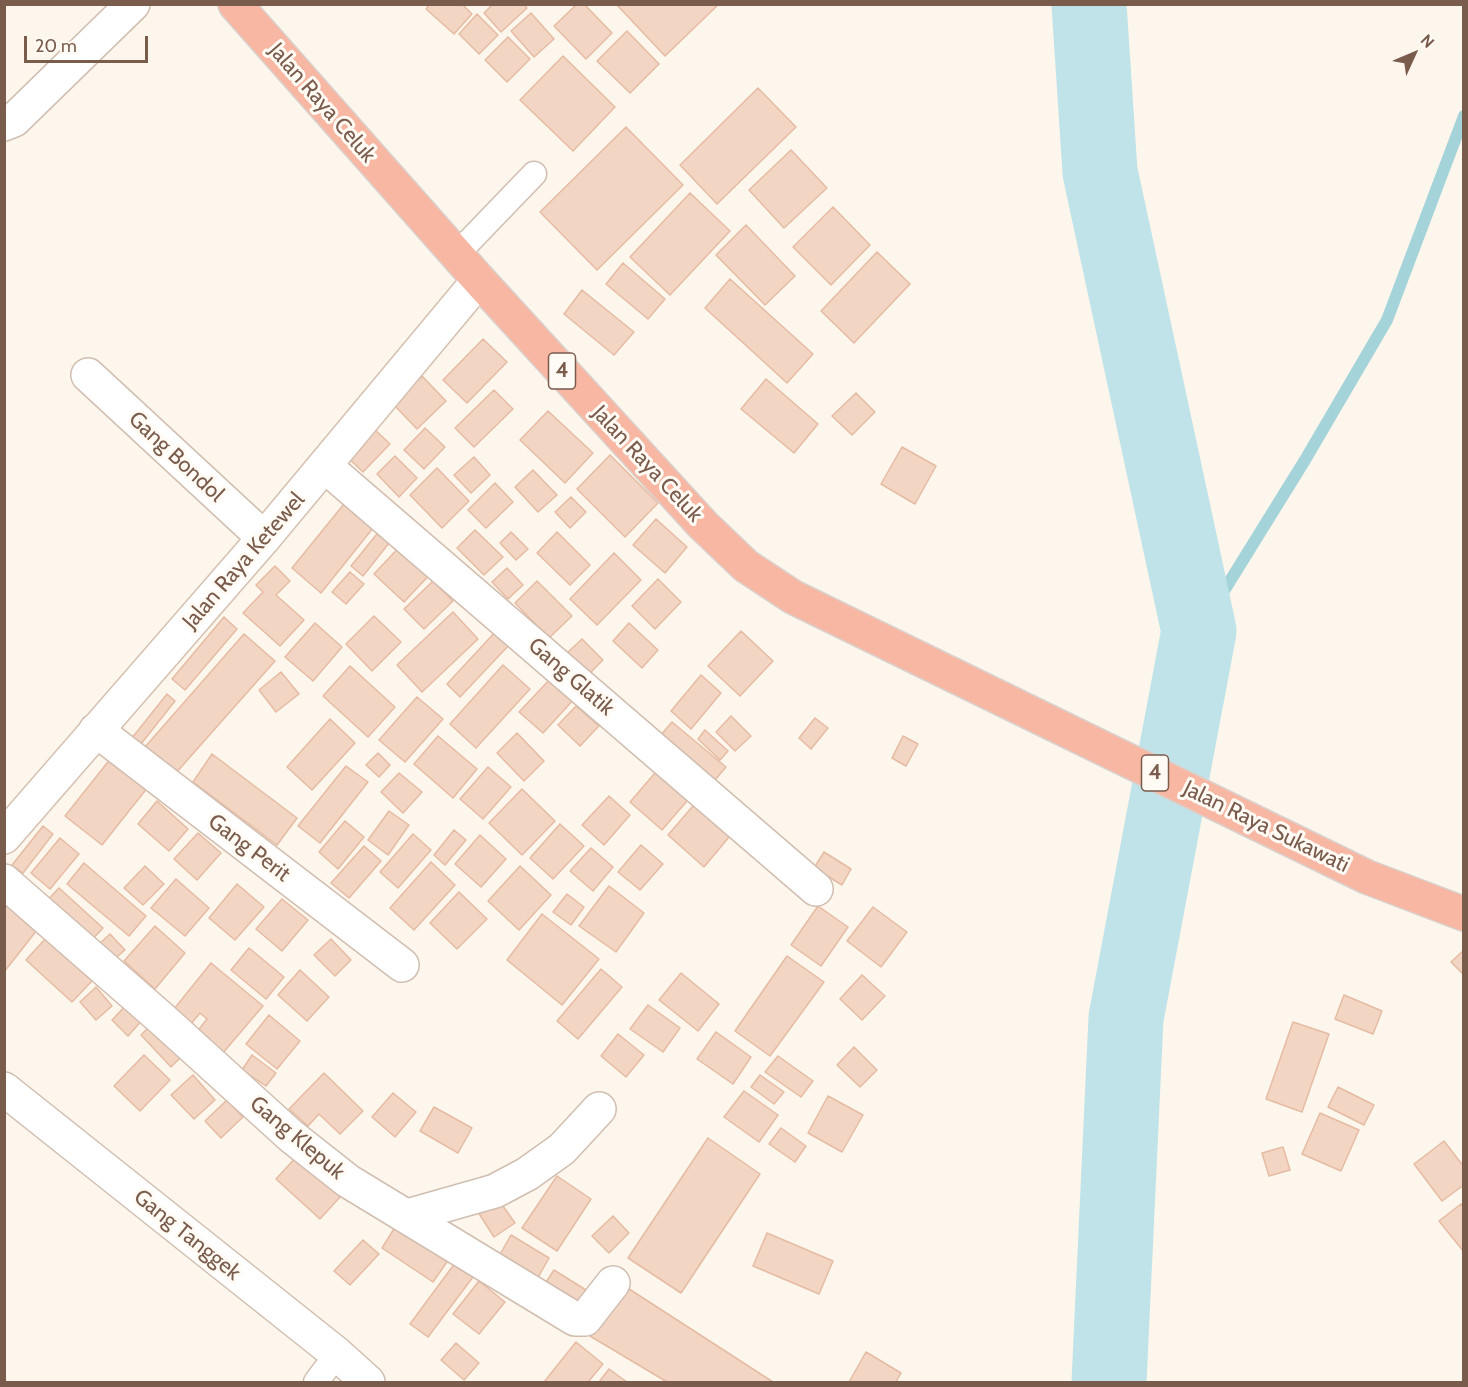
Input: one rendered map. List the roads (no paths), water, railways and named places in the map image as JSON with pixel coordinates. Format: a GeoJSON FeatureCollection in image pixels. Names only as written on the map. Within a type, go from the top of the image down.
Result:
{"type":"FeatureCollection","features":[{"type":"Feature","properties":{"kind":"highway","name":"Jalan Raya Celuk"},"geometry":{"type":"LineString","coordinates":[[239,6],[456,255],[703,525],[746,566],[793,597],[943,669]]}},
{"type":"Feature","properties":{"kind":"highway","name":"Jalan Raya Sukawati"},"geometry":{"type":"LineString","coordinates":[[943,669],[1367,877],[1464,914]]}},
{"type":"Feature","properties":{"kind":"street"},"geometry":{"type":"LineString","coordinates":[[4,124],[14,120],[133,4]]}},
{"type":"Feature","properties":{"kind":"street","name":"Jalan Raya Ketewel"},"geometry":{"type":"LineString","coordinates":[[4,837],[264,538],[479,280]]}},
{"type":"Feature","properties":{"kind":"street","name":"Gang Bondol"},"geometry":{"type":"LineString","coordinates":[[88,375],[264,538]]}},
{"type":"Feature","properties":{"kind":"street","name":"Gang Glatik"},"geometry":{"type":"LineString","coordinates":[[325,466],[816,889]]}},
{"type":"Feature","properties":{"kind":"street","name":"Gang Perit"},"geometry":{"type":"LineString","coordinates":[[96,730],[402,965]]}},
{"type":"Feature","properties":{"kind":"street","name":"Gang Klepuk"},"geometry":{"type":"LineString","coordinates":[[4,881],[291,1136],[348,1181],[575,1319],[585,1319],[613,1283]]}},
{"type":"Feature","properties":{"kind":"street","name":"Gang Tanggek"},"geometry":{"type":"LineString","coordinates":[[4,1089],[337,1354],[368,1383]]}},
{"type":"Feature","properties":{"kind":"street"},"geometry":{"type":"LineString","coordinates":[[407,1216],[495,1191],[527,1174],[562,1149],[599,1109]]}},
{"type":"Feature","properties":{"kind":"lane"},"geometry":{"type":"LineString","coordinates":[[456,255],[534,174]]}},
{"type":"Feature","properties":{"kind":"lane"},"geometry":{"type":"LineString","coordinates":[[316,1383],[337,1354]]}},
{"type":"Feature","properties":{"kind":"waterway"},"geometry":{"type":"LineString","coordinates":[[1089,4],[1100,172],[1199,631],[1126,1018],[1109,1382]]}},
{"type":"Feature","properties":{"kind":"waterway"},"geometry":{"type":"LineString","coordinates":[[1199,631],[1305,460],[1387,320],[1464,116]]}}]}
